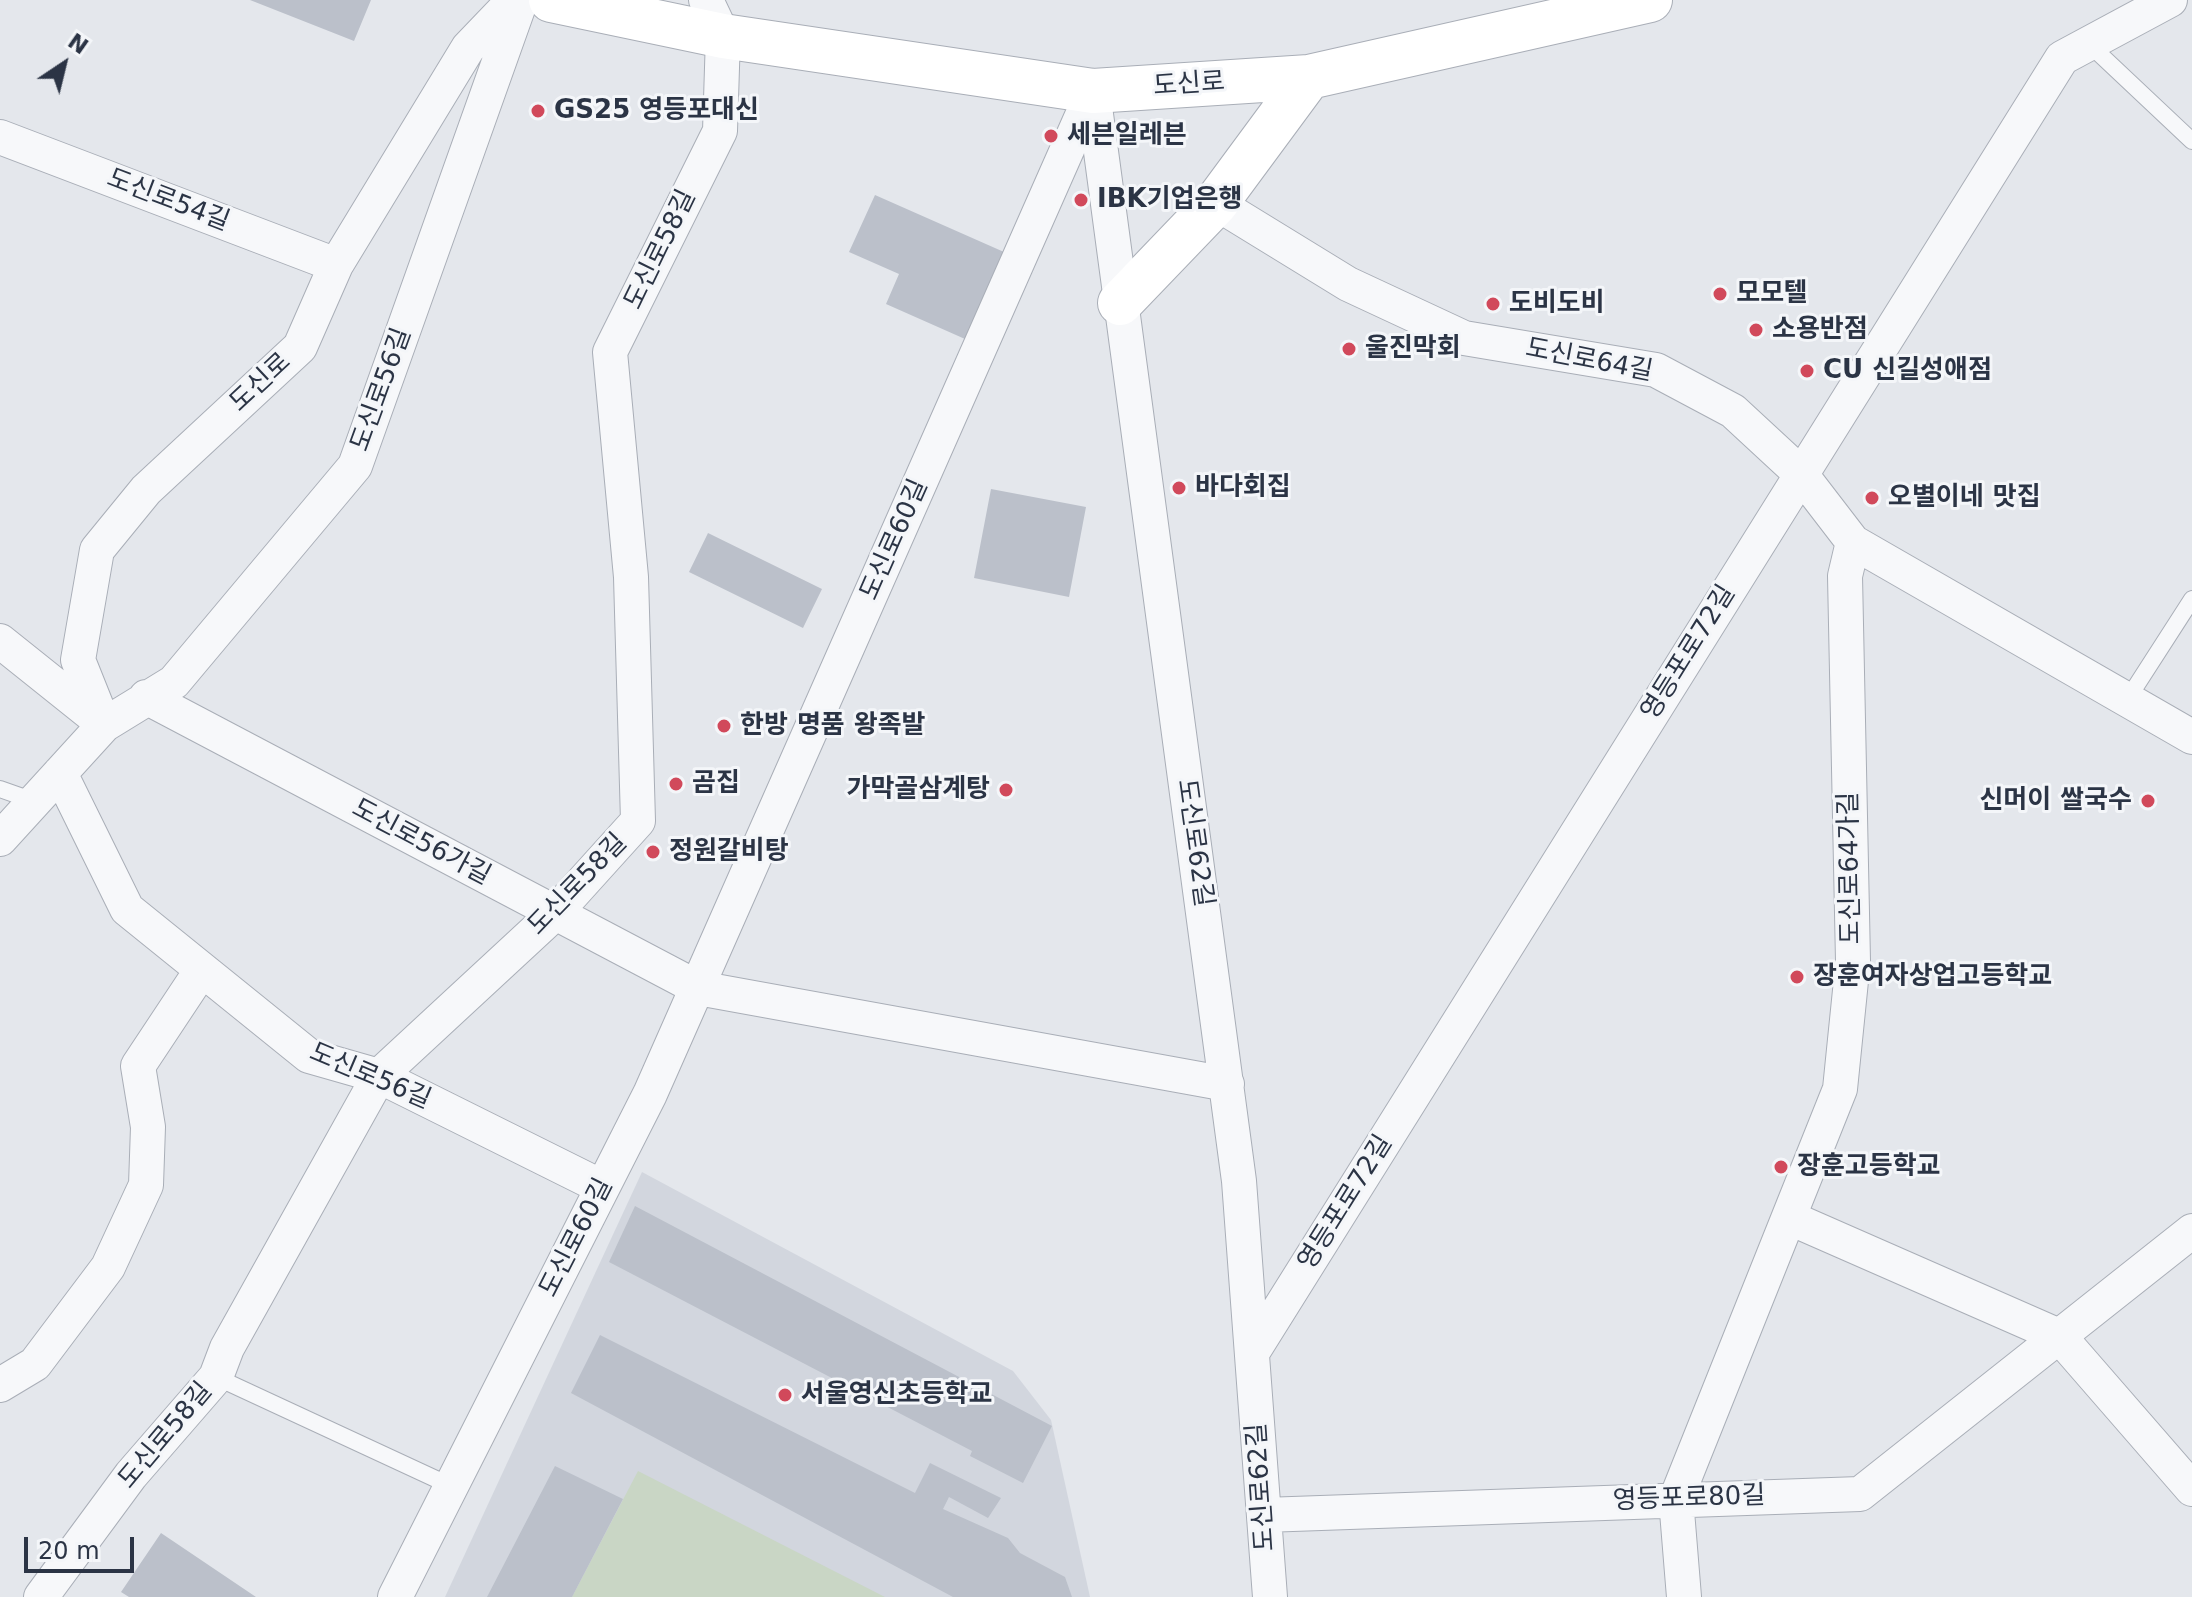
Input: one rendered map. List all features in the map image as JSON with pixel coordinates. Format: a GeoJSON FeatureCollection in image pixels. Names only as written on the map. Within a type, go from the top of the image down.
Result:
{"type":"FeatureCollection","features":[{"type":"Feature","properties":{"kind":"main road","name":"도신로"},"geometry":{"type":"LineString","coordinates":[[551,0],[714,18],[1093,91],[1309,77],[1542,12],[1650,0]]}},
{"type":"Feature","properties":{"kind":"main road"},"geometry":{"type":"LineString","coordinates":[[1120,303],[1216,203],[1309,77]]}},
{"type":"Feature","properties":{"kind":"street","name":"도신로"},"geometry":{"type":"LineString","coordinates":[[104,725],[78,660],[97,550],[146,490],[300,347],[336,265],[468,48],[514,0]]}},
{"type":"Feature","properties":{"kind":"street","name":"도신로56길"},"geometry":{"type":"LineString","coordinates":[[0,839],[104,725],[174,682],[355,466],[521,0]]}},
{"type":"Feature","properties":{"kind":"street","name":"영등포로72길"},"geometry":{"type":"LineString","coordinates":[[1252,1353],[2062,58],[2170,0]]}},
{"type":"Feature","properties":{"kind":"street","name":"도신로58길"},"geometry":{"type":"LineString","coordinates":[[41,1597],[131,1475],[216,1377],[227,1348],[379,1076],[554,914],[638,821],[631,577],[610,352],[720,131],[714,18]]}},
{"type":"Feature","properties":{"kind":"street","name":"도신로62길"},"geometry":{"type":"LineString","coordinates":[[1093,91],[1239,1181],[1270,1597]]}},
{"type":"Feature","properties":{"kind":"street","name":"도신로60길"},"geometry":{"type":"LineString","coordinates":[[395,1597],[602,1187],[698,988],[1093,91]]}},
{"type":"Feature","properties":{"kind":"street","name":"도신로54길"},"geometry":{"type":"LineString","coordinates":[[0,137],[336,265]]}},
{"type":"Feature","properties":{"kind":"street","name":"도신로64길"},"geometry":{"type":"LineString","coordinates":[[1216,203],[1348,284],[1464,338],[1656,370],[1733,411],[1800,473],[1853,542],[2192,737]]}},
{"type":"Feature","properties":{"kind":"street","name":"도신로64가길"},"geometry":{"type":"LineString","coordinates":[[1676,1499],[1840,1089],[1853,961],[1845,576],[1853,542]]}},
{"type":"Feature","properties":{"kind":"street"},"geometry":{"type":"LineString","coordinates":[[0,641],[104,725]]}},
{"type":"Feature","properties":{"kind":"street","name":"도신로56가길"},"geometry":{"type":"LineString","coordinates":[[146,697],[698,988]]}},
{"type":"Feature","properties":{"kind":"street","name":"도신로56길"},"geometry":{"type":"LineString","coordinates":[[60,773],[127,909],[309,1056],[379,1076],[602,1187]]}},
{"type":"Feature","properties":{"kind":"street"},"geometry":{"type":"LineString","coordinates":[[0,1385],[35,1364],[108,1267],[146,1185],[148,1127],[138,1066],[201,971]]}},
{"type":"Feature","properties":{"kind":"street"},"geometry":{"type":"LineString","coordinates":[[698,988],[1227,1084]]}},
{"type":"Feature","properties":{"kind":"street"},"geometry":{"type":"LineString","coordinates":[[1790,1218],[2059,1336],[2192,1489]]}},
{"type":"Feature","properties":{"kind":"street","name":"영등포로80길"},"geometry":{"type":"LineString","coordinates":[[1264,1515],[1860,1494],[2192,1231]]}},
{"type":"Feature","properties":{"kind":"street"},"geometry":{"type":"LineString","coordinates":[[1676,1499],[1684,1597]]}},
{"type":"Feature","properties":{"kind":"lane"},"geometry":{"type":"LineString","coordinates":[[2089,44],[2192,141]]}},
{"type":"Feature","properties":{"kind":"lane"},"geometry":{"type":"LineString","coordinates":[[2127,700],[2192,599]]}},
{"type":"Feature","properties":{"kind":"lane"},"geometry":{"type":"LineString","coordinates":[[0,789],[34,801]]}},
{"type":"Feature","properties":{"kind":"lane"},"geometry":{"type":"LineString","coordinates":[[216,1377],[451,1486]]}},
{"type":"Feature","properties":{"kind":"shaded area","name":"서울영신초등학교"},"geometry":{"type":"Polygon","coordinates":[[[642,1172],[1013,1371],[1051,1420],[1090,1597],[445,1597],[642,1172]]]}},
{"type":"Feature","properties":{"kind":"green space"},"geometry":{"type":"Polygon","coordinates":[[[638,1471],[885,1597],[572,1597],[638,1471]]]}},
{"type":"Feature","properties":{"kind":"building"},"geometry":{"type":"Polygon","coordinates":[[[250,0],[371,0],[354,41],[250,0]]]}},
{"type":"Feature","properties":{"kind":"building"},"geometry":{"type":"Polygon","coordinates":[[[875,195],[1004,252],[965,339],[886,304],[899,274],[849,252],[875,195]]]}},
{"type":"Feature","properties":{"kind":"building"},"geometry":{"type":"Polygon","coordinates":[[[991,489],[1086,507],[1069,597],[974,578],[991,489]]]}},
{"type":"Feature","properties":{"kind":"building"},"geometry":{"type":"Polygon","coordinates":[[[708,533],[822,589],[803,628],[689,572],[708,533]]]}},
{"type":"Feature","properties":{"kind":"building"},"geometry":{"type":"Polygon","coordinates":[[[635,1206],[1052,1426],[1023,1483],[970,1456],[972,1451],[609,1262],[635,1206]]]}},
{"type":"Feature","properties":{"kind":"building"},"geometry":{"type":"Polygon","coordinates":[[[600,1335],[915,1493],[930,1463],[1001,1498],[988,1518],[949,1497],[943,1509],[1008,1538],[1020,1553],[1065,1577],[1072,1597],[953,1597],[571,1393],[600,1335]]]}},
{"type":"Feature","properties":{"kind":"building"},"geometry":{"type":"Polygon","coordinates":[[[555,1466],[623,1499],[572,1597],[487,1597],[555,1466]]]}},
{"type":"Feature","properties":{"kind":"building"},"geometry":{"type":"Polygon","coordinates":[[[161,1533],[256,1597],[129,1597],[121,1592],[161,1533]]]}},
{"type":"Feature","properties":{"kind":"place","name":"GS25 영등포대신"},"geometry":{"type":"Point","coordinates":[538,111]}},
{"type":"Feature","properties":{"kind":"place","name":"세븐일레븐"},"geometry":{"type":"Point","coordinates":[1051,136]}},
{"type":"Feature","properties":{"kind":"place","name":"IBK기업은행"},"geometry":{"type":"Point","coordinates":[1081,200]}},
{"type":"Feature","properties":{"kind":"place","name":"모모텔"},"geometry":{"type":"Point","coordinates":[1720,294]}},
{"type":"Feature","properties":{"kind":"place","name":"도비도비"},"geometry":{"type":"Point","coordinates":[1493,304]}},
{"type":"Feature","properties":{"kind":"place","name":"소용반점"},"geometry":{"type":"Point","coordinates":[1756,330]}},
{"type":"Feature","properties":{"kind":"place","name":"울진막회"},"geometry":{"type":"Point","coordinates":[1349,349]}},
{"type":"Feature","properties":{"kind":"place","name":"CU 신길성애점"},"geometry":{"type":"Point","coordinates":[1807,371]}},
{"type":"Feature","properties":{"kind":"place","name":"바다회집"},"geometry":{"type":"Point","coordinates":[1179,488]}},
{"type":"Feature","properties":{"kind":"place","name":"오별이네 맛집"},"geometry":{"type":"Point","coordinates":[1872,498]}},
{"type":"Feature","properties":{"kind":"place","name":"한방 명품 왕족발"},"geometry":{"type":"Point","coordinates":[724,726]}},
{"type":"Feature","properties":{"kind":"place","name":"곰집"},"geometry":{"type":"Point","coordinates":[676,784]}},
{"type":"Feature","properties":{"kind":"place","name":"가막골삼계탕"},"geometry":{"type":"Point","coordinates":[1006,790]}},
{"type":"Feature","properties":{"kind":"place","name":"신머이 쌀국수"},"geometry":{"type":"Point","coordinates":[2148,801]}},
{"type":"Feature","properties":{"kind":"place","name":"정원갈비탕"},"geometry":{"type":"Point","coordinates":[653,852]}},
{"type":"Feature","properties":{"kind":"place","name":"장훈여자상업고등학교"},"geometry":{"type":"Point","coordinates":[1797,977]}},
{"type":"Feature","properties":{"kind":"place","name":"장훈고등학교"},"geometry":{"type":"Point","coordinates":[1781,1167]}},
{"type":"Feature","properties":{"kind":"place","name":"서울영신초등학교"},"geometry":{"type":"Point","coordinates":[785,1395]}}]}
